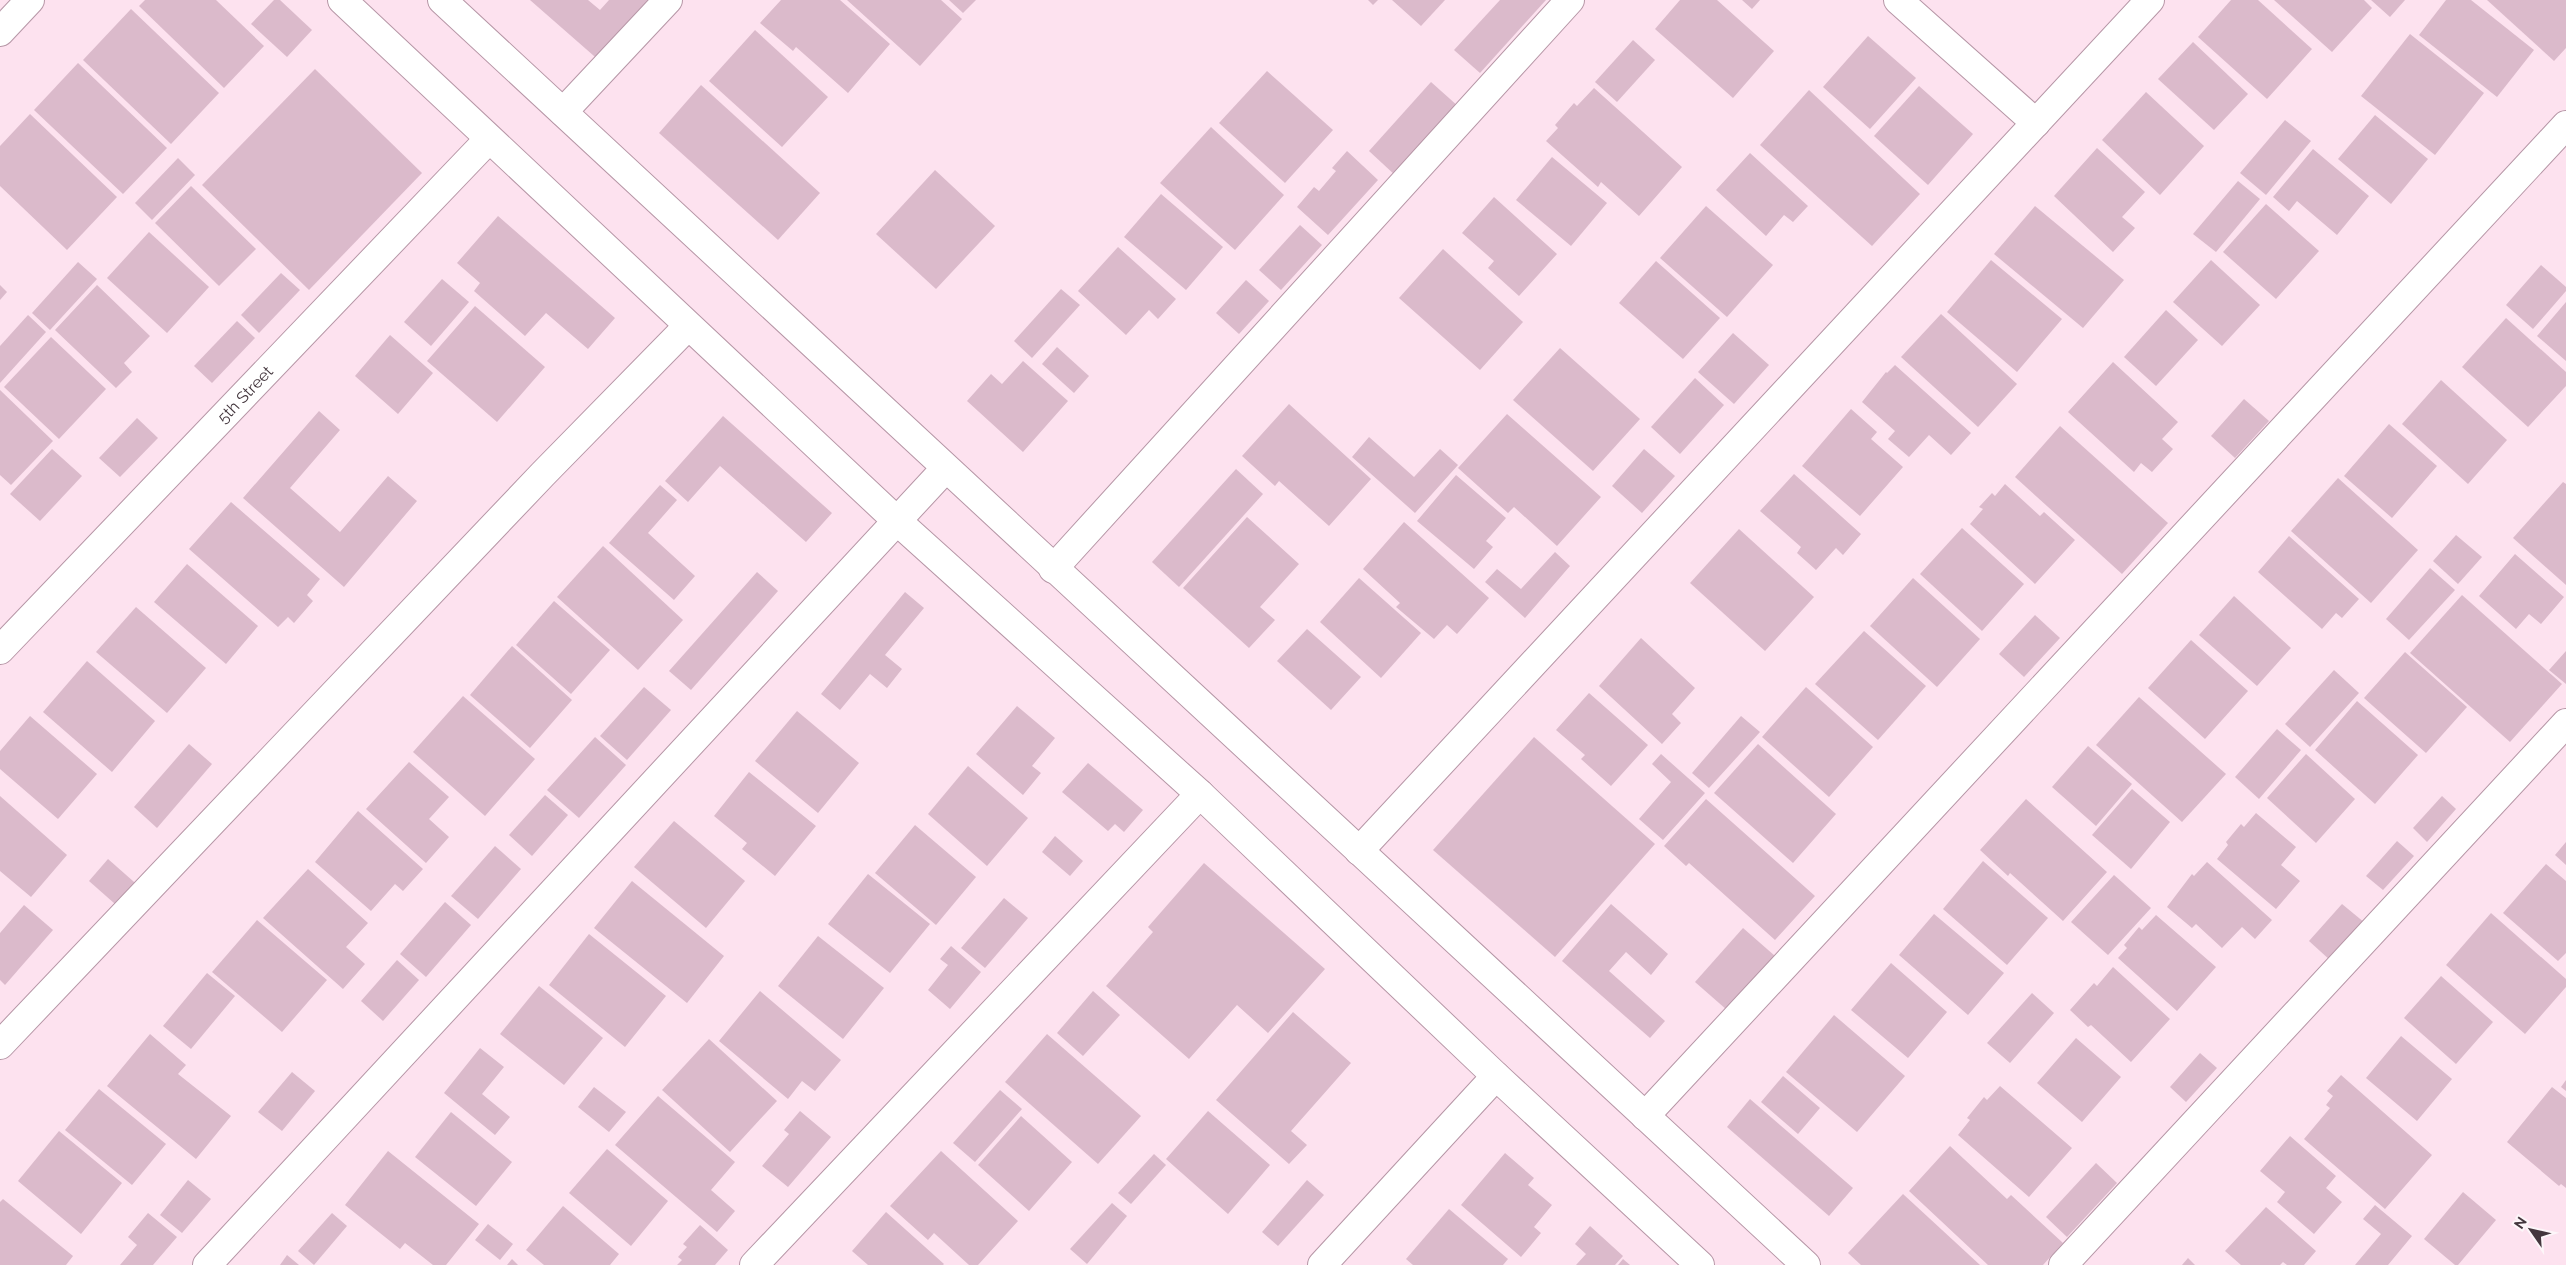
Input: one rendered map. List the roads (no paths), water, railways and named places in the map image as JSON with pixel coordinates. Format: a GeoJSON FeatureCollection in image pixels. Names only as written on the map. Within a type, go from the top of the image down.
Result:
{"type":"FeatureCollection","features":[{"type":"Feature","properties":{"kind":"street"},"geometry":{"type":"LineString","coordinates":[[0,32],[30,0]]}},
{"type":"Feature","properties":{"kind":"street"},"geometry":{"type":"LineString","coordinates":[[342,0],[896,520],[1200,794],[1496,1076],[1700,1265]]}},
{"type":"Feature","properties":{"kind":"street"},"geometry":{"type":"LineString","coordinates":[[442,0],[1053,569],[1806,1265]]}},
{"type":"Feature","properties":{"kind":"street"},"geometry":{"type":"LineString","coordinates":[[563,112],[668,0]]}},
{"type":"Feature","properties":{"kind":"street"},"geometry":{"type":"LineString","coordinates":[[1053,569],[1570,0]]}},
{"type":"Feature","properties":{"kind":"street"},"geometry":{"type":"LineString","coordinates":[[1898,0],[2036,122]]}},
{"type":"Feature","properties":{"kind":"street"},"geometry":{"type":"LineString","coordinates":[[1359,851],[2150,0]]}},
{"type":"Feature","properties":{"kind":"street"},"geometry":{"type":"LineString","coordinates":[[1645,1116],[2566,125]]}},
{"type":"Feature","properties":{"kind":"street","name":"5th Street"},"geometry":{"type":"LineString","coordinates":[[0,650],[488,139]]}},
{"type":"Feature","properties":{"kind":"street"},"geometry":{"type":"LineString","coordinates":[[0,1045],[536,481],[688,326]]}},
{"type":"Feature","properties":{"kind":"street"},"geometry":{"type":"LineString","coordinates":[[207,1265],[945,468]]}},
{"type":"Feature","properties":{"kind":"street"},"geometry":{"type":"LineString","coordinates":[[2063,1265],[2566,723]]}},
{"type":"Feature","properties":{"kind":"street"},"geometry":{"type":"LineString","coordinates":[[754,1265],[1200,794]]}},
{"type":"Feature","properties":{"kind":"street"},"geometry":{"type":"LineString","coordinates":[[1322,1265],[1496,1076]]}}]}
